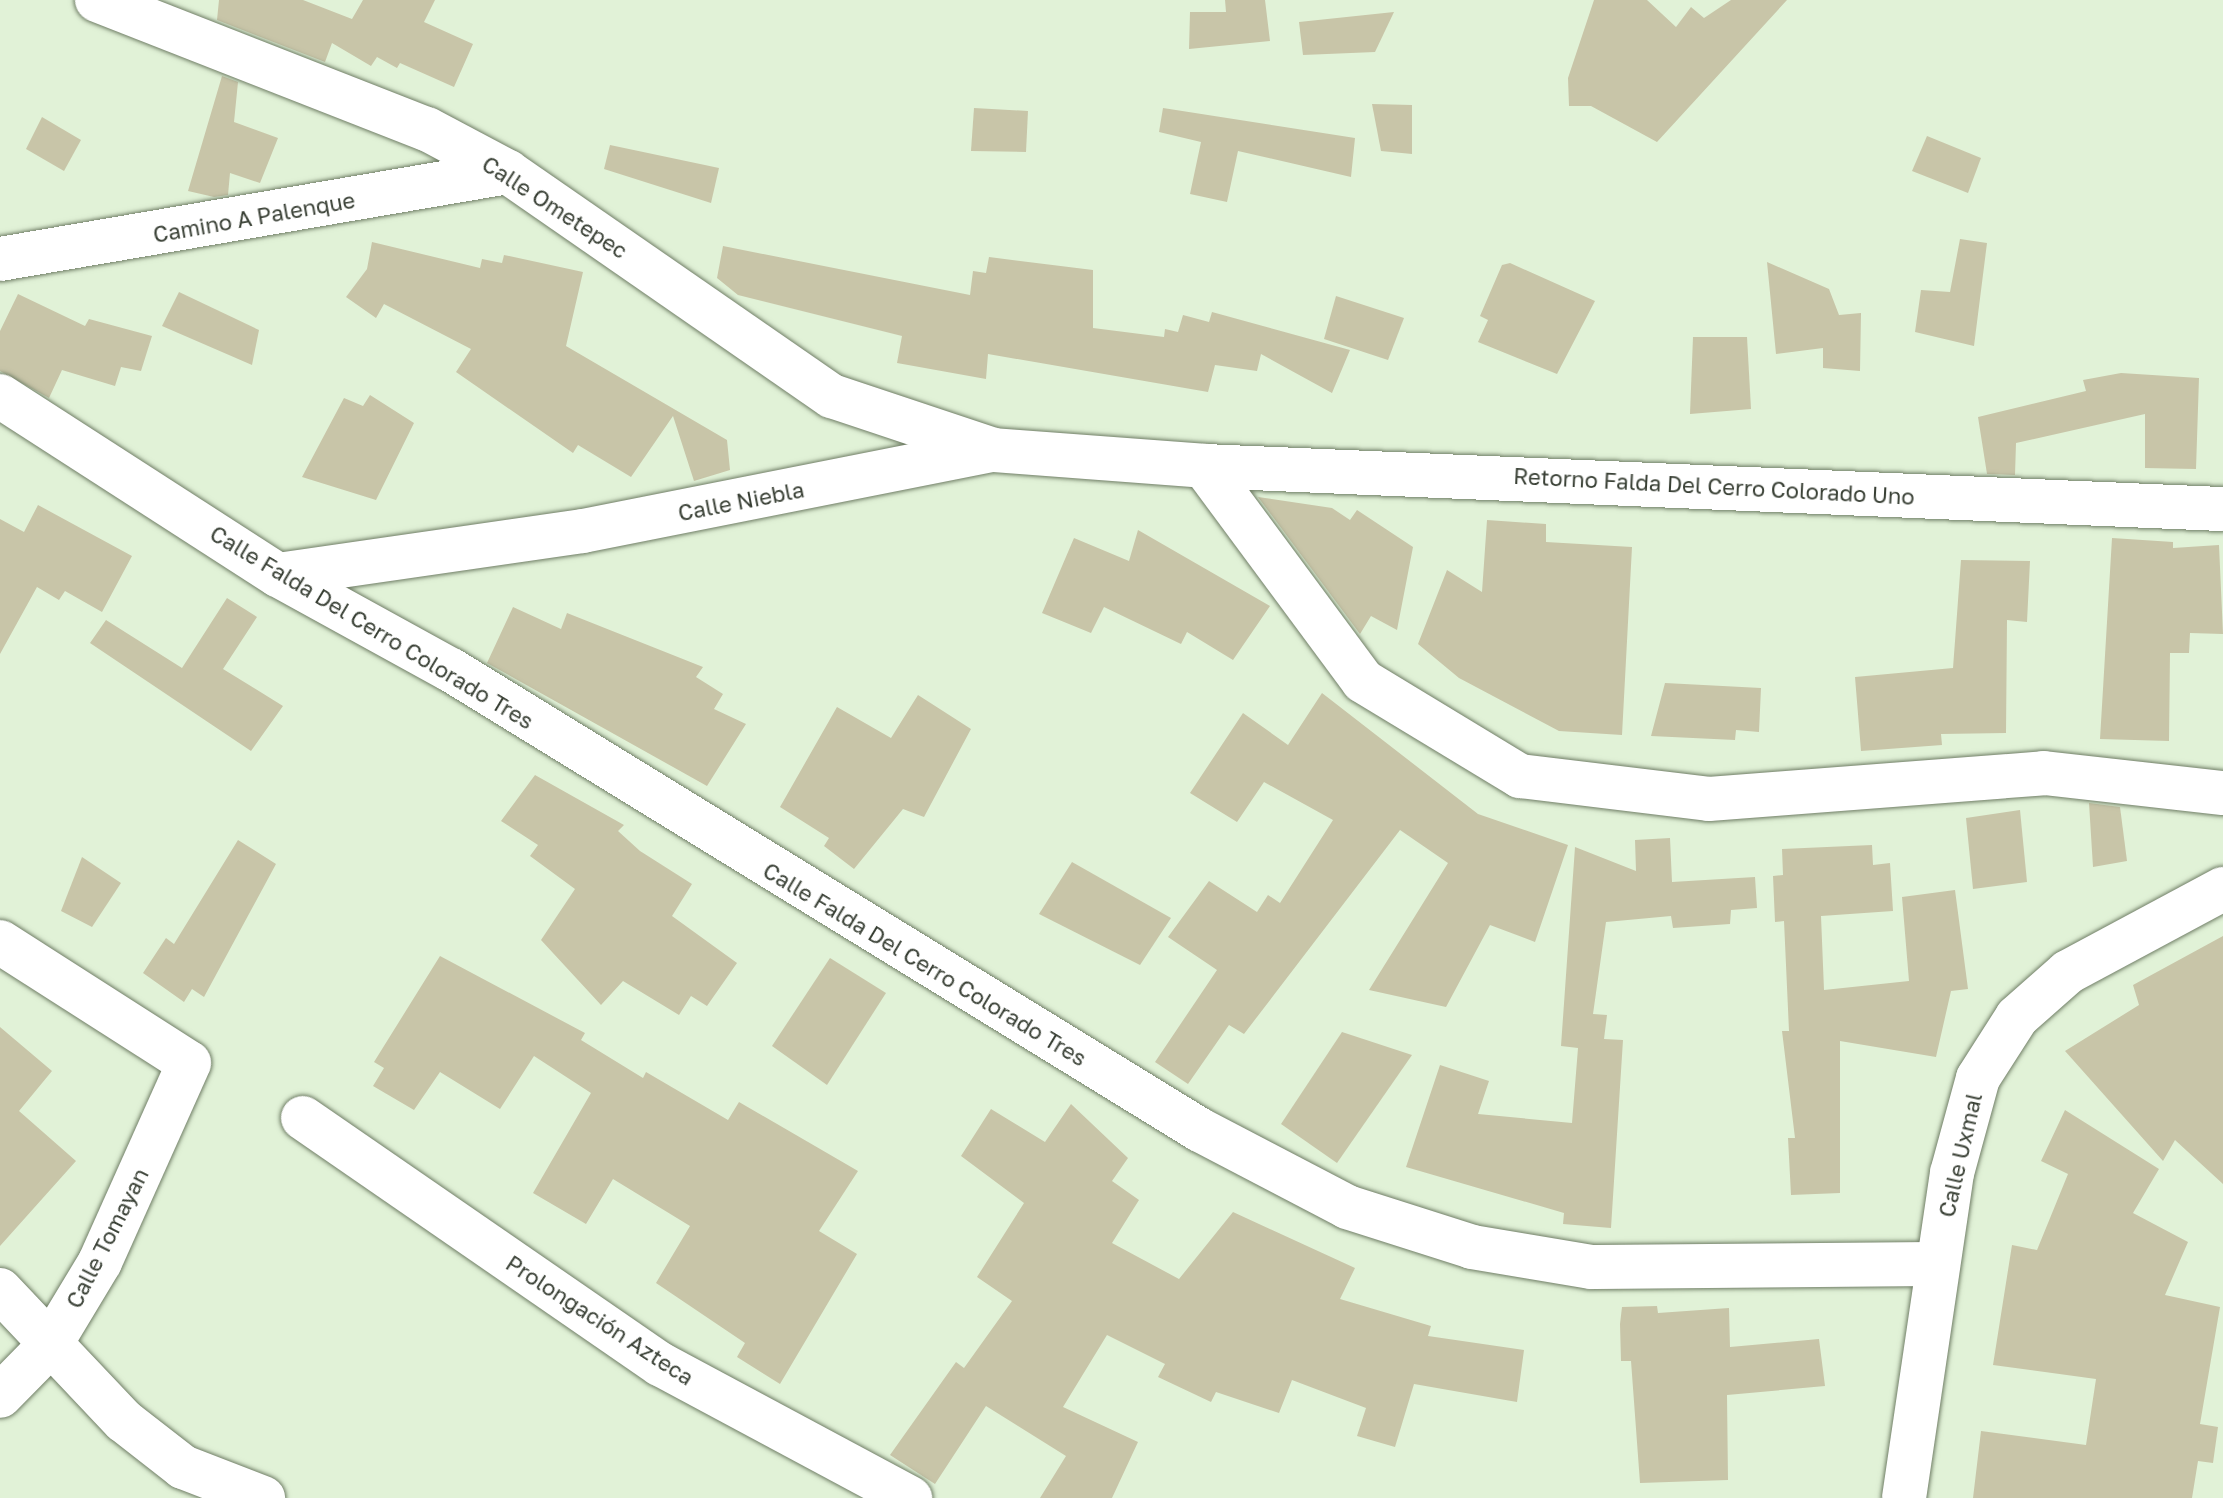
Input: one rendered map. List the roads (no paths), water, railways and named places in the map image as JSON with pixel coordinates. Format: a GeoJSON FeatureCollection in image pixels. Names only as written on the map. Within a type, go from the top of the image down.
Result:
{"type":"FeatureCollection","features":[{"type":"Feature","properties":{"kind":"street","name":"Calle Ometepec"},"geometry":{"type":"LineString","coordinates":[[97,0],[427,129],[508,172],[832,396],[993,450]]}},
{"type":"Feature","properties":{"kind":"street","name":"Camino A Palenque"},"geometry":{"type":"LineString","coordinates":[[0,259],[508,172]]}},
{"type":"Feature","properties":{"kind":"street","name":"Calle Falda Del Cerro Colorado Tres"},"geometry":{"type":"LineString","coordinates":[[0,396],[278,575],[451,670],[1200,1130],[1347,1207],[1472,1247],[1591,1267],[1938,1264]]}},
{"type":"Feature","properties":{"kind":"street","name":"Calle Niebla"},"geometry":{"type":"LineString","coordinates":[[278,575],[583,531],[993,450],[1204,466]]}},
{"type":"Feature","properties":{"kind":"street","name":"Retorno Falda Del Cerro Colorado Uno"},"geometry":{"type":"LineString","coordinates":[[1204,466],[2223,509]]}},
{"type":"Feature","properties":{"kind":"street"},"geometry":{"type":"LineString","coordinates":[[1204,466],[1363,681],[1520,776],[1709,799],[2044,773],[2223,793]]}},
{"type":"Feature","properties":{"kind":"street","name":"Calle Uxmal"},"geometry":{"type":"LineString","coordinates":[[1904,1498],[1938,1264],[1978,1078],[2017,1017],[2068,972],[2223,889]]}},
{"type":"Feature","properties":{"kind":"street","name":"Calle Tomayan"},"geometry":{"type":"LineString","coordinates":[[0,942],[189,1063],[100,1262],[50,1345],[0,1396]]}},
{"type":"Feature","properties":{"kind":"street","name":"Prolongación Azteca"},"geometry":{"type":"LineString","coordinates":[[303,1118],[660,1364],[910,1498]]}},
{"type":"Feature","properties":{"kind":"street"},"geometry":{"type":"LineString","coordinates":[[0,1290],[124,1421],[183,1467],[263,1498]]}}]}
